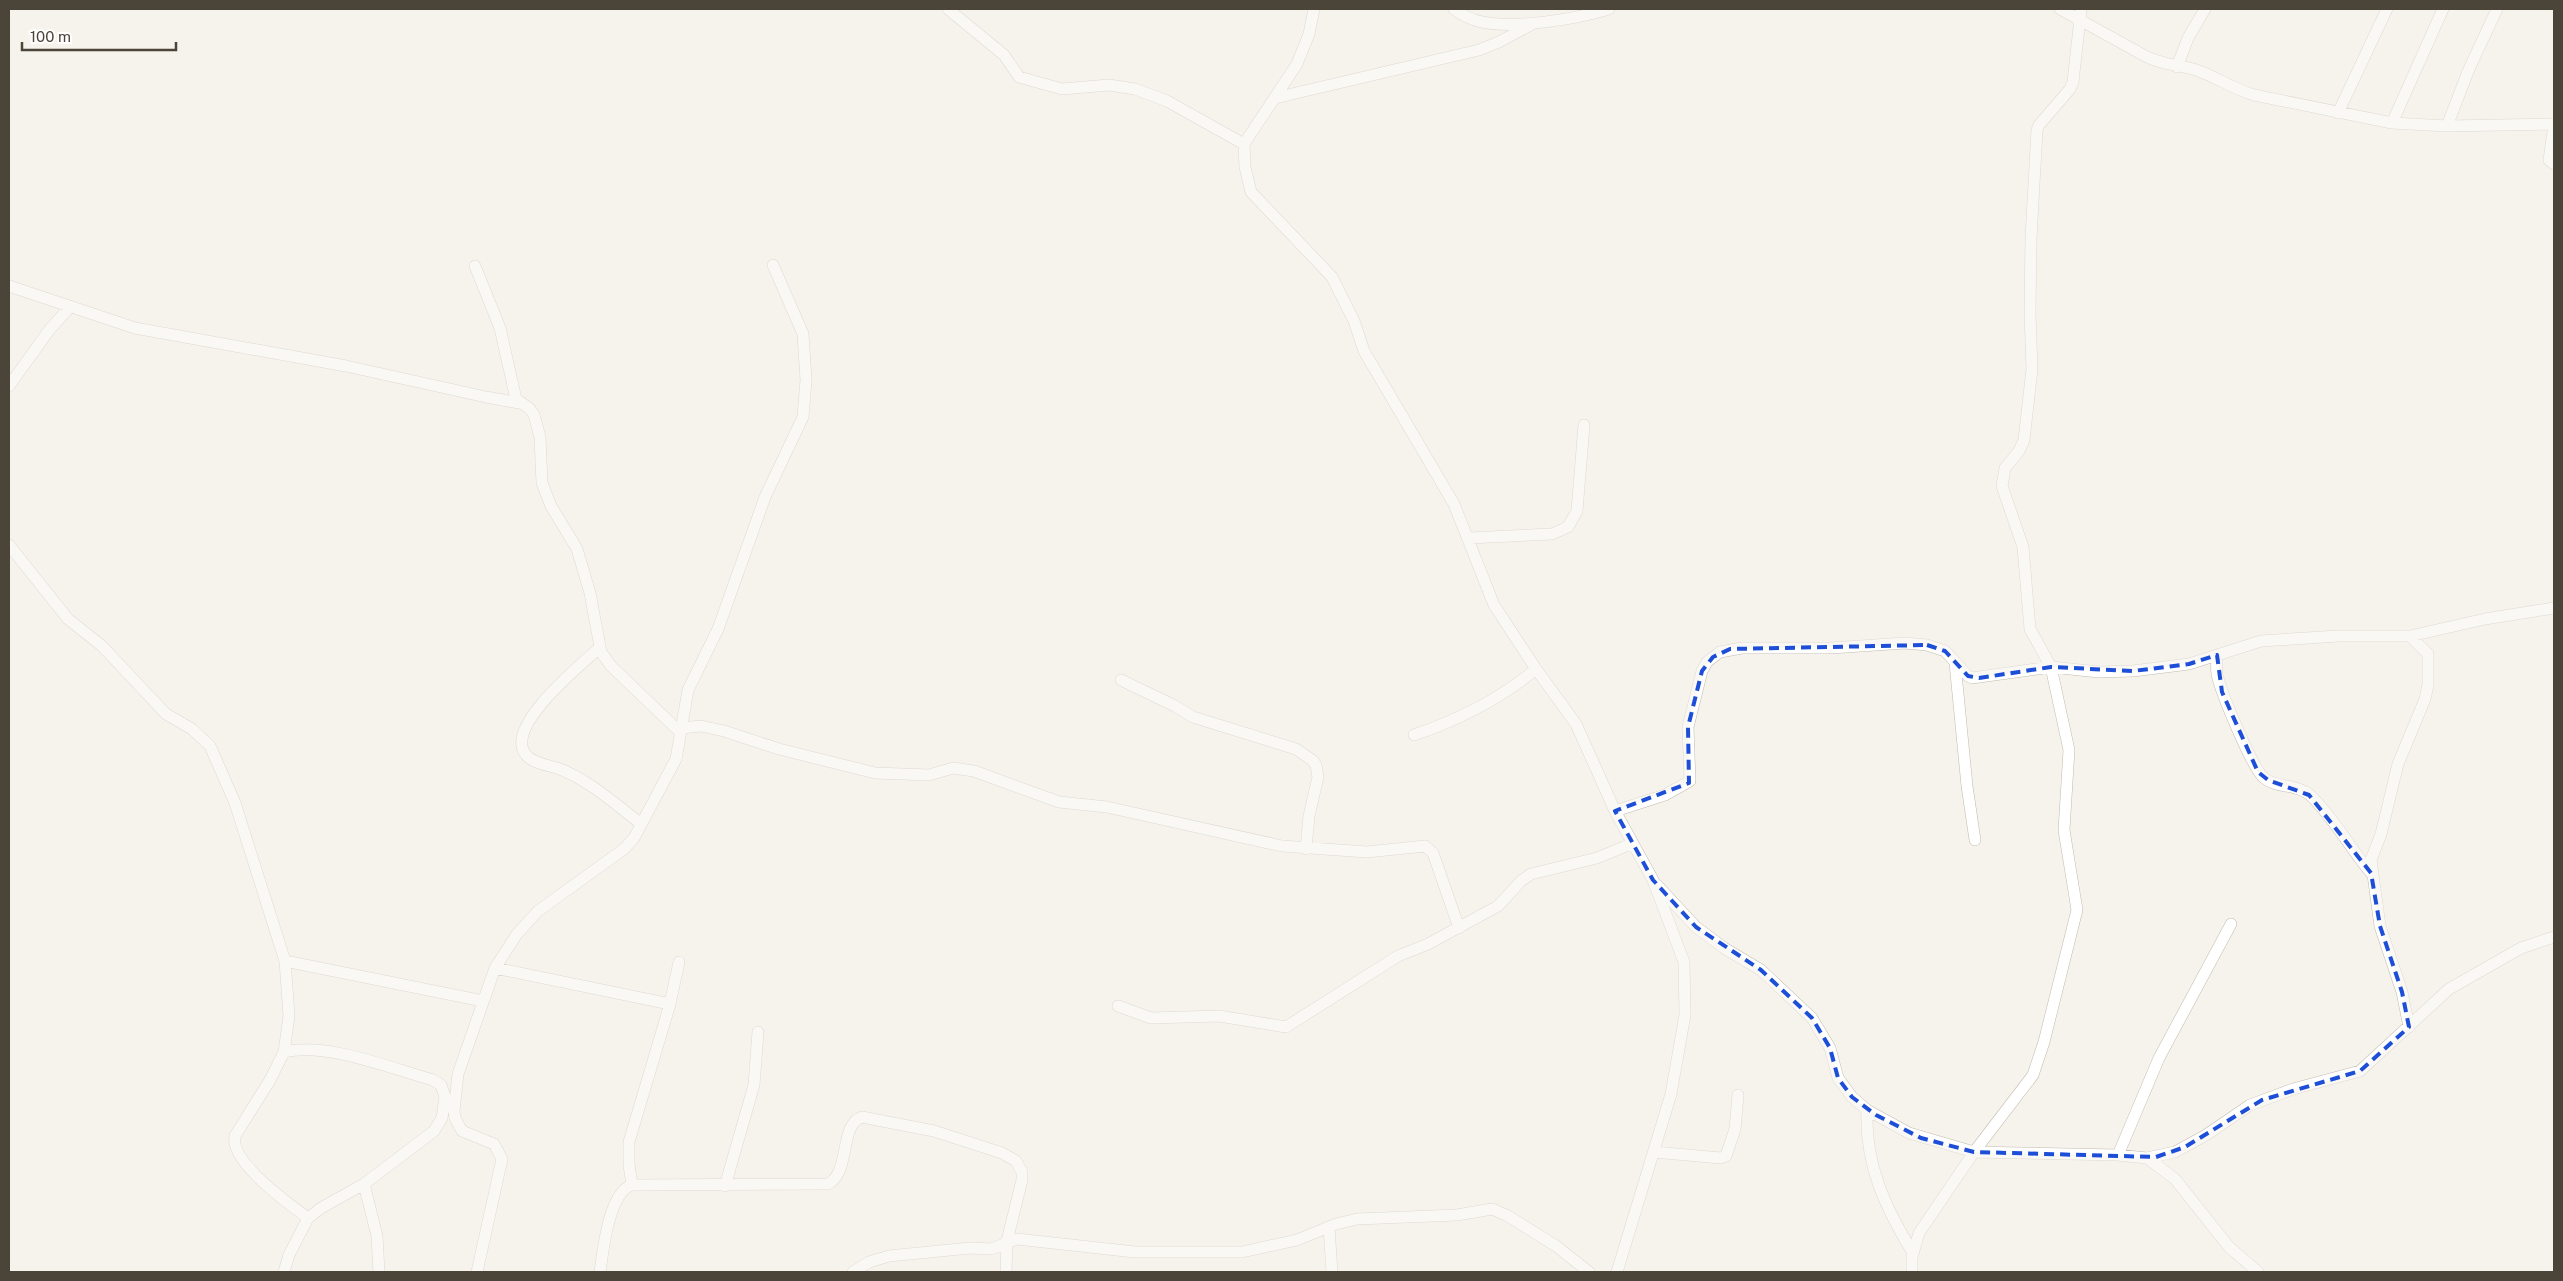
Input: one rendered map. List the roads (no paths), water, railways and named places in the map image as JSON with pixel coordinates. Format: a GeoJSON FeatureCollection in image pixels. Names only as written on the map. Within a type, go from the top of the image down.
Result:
{"type":"FeatureCollection","features":[{"type":"Feature","properties":{"kind":"street"},"geometry":{"type":"LineString","coordinates":[[948,9],[1004,55],[1019,77],[1062,89],[1109,85],[1135,89],[1168,100],[1244,144]]}},
{"type":"Feature","properties":{"kind":"street"},"geometry":{"type":"LineString","coordinates":[[1314,9],[1309,34],[1297,64],[1244,144],[1245,167],[1251,192],[1332,276],[1354,321],[1364,351],[1454,504],[1494,605],[1536,669],[1576,724],[1631,844],[1653,880],[1684,962],[1686,981],[1685,1015],[1671,1094],[1617,1272]]}},
{"type":"Feature","properties":{"kind":"street"},"geometry":{"type":"LineString","coordinates":[[1454,9],[1480,22],[1534,23],[1609,9]]}},
{"type":"Feature","properties":{"kind":"street"},"geometry":{"type":"LineString","coordinates":[[2060,9],[2081,12],[2128,49],[2162,64],[2197,70],[2243,92],[2392,123],[2447,126],[2514,123],[2554,124],[2549,160],[2554,164]]}},
{"type":"Feature","properties":{"kind":"street"},"geometry":{"type":"LineString","coordinates":[[2177,66],[2188,38],[2205,9]]}},
{"type":"Feature","properties":{"kind":"street"},"geometry":{"type":"LineString","coordinates":[[2338,113],[2387,9]]}},
{"type":"Feature","properties":{"kind":"street"},"geometry":{"type":"LineString","coordinates":[[2392,123],[2443,9]]}},
{"type":"Feature","properties":{"kind":"street"},"geometry":{"type":"LineString","coordinates":[[2447,126],[2469,69],[2497,9]]}},
{"type":"Feature","properties":{"kind":"street"},"geometry":{"type":"LineString","coordinates":[[1912,1272],[1913,1253],[1919,1233],[1974,1152],[2033,1075],[2037,1066],[2077,910],[2064,830],[2069,750],[2051,667],[2027,620],[2026,563],[2018,528],[2002,481],[2005,468],[2019,451],[2024,440],[2032,369],[2031,238],[2037,130],[2039,125],[2072,86],[2081,12]]}},
{"type":"Feature","properties":{"kind":"street"},"geometry":{"type":"LineString","coordinates":[[1276,98],[1479,50],[1499,42],[1534,23]]}},
{"type":"Feature","properties":{"kind":"street"},"geometry":{"type":"LineString","coordinates":[[477,1272],[502,1158],[494,1144],[462,1131],[455,1118],[454,1103],[458,1074],[495,968],[527,922],[538,910],[624,849],[634,838],[640,823],[676,759],[688,690],[718,629],[765,496],[803,417],[806,380],[803,334],[773,265]]}},
{"type":"Feature","properties":{"kind":"street"},"geometry":{"type":"LineString","coordinates":[[475,266],[498,321],[514,392],[519,403]]}},
{"type":"Feature","properties":{"kind":"street"},"geometry":{"type":"LineString","coordinates":[[9,286],[69,308],[154,332],[346,366],[486,398],[519,403],[530,409],[534,415],[540,436],[542,483],[551,506],[577,549],[597,624],[599,648],[607,662],[681,730]]}},
{"type":"Feature","properties":{"kind":"street"},"geometry":{"type":"LineString","coordinates":[[9,386],[50,328],[69,308]]}},
{"type":"Feature","properties":{"kind":"street"},"geometry":{"type":"LineString","coordinates":[[1469,538],[1552,534],[1568,527],[1577,511],[1584,425]]}},
{"type":"Feature","properties":{"kind":"street"},"geometry":{"type":"LineString","coordinates":[[9,545],[68,619],[120,664],[166,714],[192,729],[210,746],[235,803],[286,962],[289,1016],[284,1052],[270,1080],[235,1136],[234,1144],[238,1154],[267,1186],[308,1218]]}},
{"type":"Feature","properties":{"kind":"street"},"geometry":{"type":"LineString","coordinates":[[1615,811],[1666,795],[1690,781],[1691,762],[1688,736],[1699,681],[1707,662],[1720,652],[1742,648],[1831,648],[1905,643],[1942,649],[1950,656],[1954,663],[1972,678],[2051,667],[2099,672],[2133,672],[2190,664],[2261,641],[2338,636],[2410,636],[2485,619],[2554,608]]}},
{"type":"Feature","properties":{"kind":"street"},"geometry":{"type":"LineString","coordinates":[[2410,636],[2426,650],[2429,658],[2428,685],[2398,764],[2381,834],[2372,854],[2372,873],[2380,926],[2402,992],[2410,1027]]}},
{"type":"Feature","properties":{"kind":"street"},"geometry":{"type":"LineString","coordinates":[[599,648],[531,715],[521,736],[522,746],[530,759],[570,774],[640,823]]}},
{"type":"Feature","properties":{"kind":"street"},"geometry":{"type":"LineString","coordinates":[[2217,655],[2217,673],[2222,692],[2249,757],[2258,772],[2268,780],[2308,794],[2328,815],[2372,873]]}},
{"type":"Feature","properties":{"kind":"street"},"geometry":{"type":"LineString","coordinates":[[1954,663],[1955,685],[1975,840]]}},
{"type":"Feature","properties":{"kind":"street"},"geometry":{"type":"LineString","coordinates":[[1414,735],[1458,718],[1513,688],[1536,669]]}},
{"type":"Feature","properties":{"kind":"street"},"geometry":{"type":"LineString","coordinates":[[1121,680],[1175,706],[1193,717],[1290,747],[1312,760],[1318,777],[1309,816],[1306,849]]}},
{"type":"Feature","properties":{"kind":"street"},"geometry":{"type":"LineString","coordinates":[[681,730],[702,726],[724,730],[779,749],[875,773],[929,775],[953,768],[967,770],[1002,779],[1059,802],[1107,806],[1282,846],[1367,852],[1426,847],[1433,853],[1459,928]]}},
{"type":"Feature","properties":{"kind":"street"},"geometry":{"type":"LineString","coordinates":[[1118,1006],[1152,1018],[1219,1016],[1286,1026],[1398,956],[1459,928],[1502,903],[1521,881],[1531,874],[1597,858],[1631,844]]}},
{"type":"Feature","properties":{"kind":"street"},"geometry":{"type":"LineString","coordinates":[[1653,880],[1696,927],[1724,948],[1761,970],[1812,1018],[1830,1048],[1838,1078],[1852,1097],[1868,1110],[1909,1133],[1974,1152],[2118,1155],[2147,1158],[2175,1152],[2262,1100],[2360,1071],[2458,984],[2521,948],[2554,937]]}},
{"type":"Feature","properties":{"kind":"street"},"geometry":{"type":"LineString","coordinates":[[2118,1155],[2159,1058],[2230,924]]}},
{"type":"Feature","properties":{"kind":"street"},"geometry":{"type":"LineString","coordinates":[[286,962],[483,1001]]}},
{"type":"Feature","properties":{"kind":"street"},"geometry":{"type":"LineString","coordinates":[[632,1185],[628,1165],[630,1142],[670,1004],[679,962]]}},
{"type":"Feature","properties":{"kind":"street"},"geometry":{"type":"LineString","coordinates":[[495,968],[670,1004]]}},
{"type":"Feature","properties":{"kind":"street"},"geometry":{"type":"LineString","coordinates":[[725,1186],[754,1085],[758,1032]]}},
{"type":"Feature","properties":{"kind":"street"},"geometry":{"type":"LineString","coordinates":[[284,1052],[303,1049],[340,1053],[433,1080],[441,1085],[445,1097],[442,1118],[434,1131],[364,1184],[321,1208],[308,1218],[289,1255],[284,1272]]}},
{"type":"Feature","properties":{"kind":"street"},"geometry":{"type":"LineString","coordinates":[[1654,1152],[1721,1158],[1726,1156],[1735,1129],[1738,1095]]}},
{"type":"Feature","properties":{"kind":"street"},"geometry":{"type":"LineString","coordinates":[[1868,1110],[1868,1150],[1872,1166],[1890,1212],[1913,1253]]}},
{"type":"Feature","properties":{"kind":"street"},"geometry":{"type":"LineString","coordinates":[[600,1272],[614,1203],[626,1188],[632,1185],[725,1186],[831,1183],[839,1174],[850,1128],[860,1118],[934,1131],[1002,1152],[1016,1161],[1022,1172],[1022,1180],[1007,1241],[1006,1272]]}},
{"type":"Feature","properties":{"kind":"street"},"geometry":{"type":"LineString","coordinates":[[2147,1158],[2175,1179],[2229,1247],[2258,1272]]}},
{"type":"Feature","properties":{"kind":"street"},"geometry":{"type":"LineString","coordinates":[[364,1184],[377,1236],[379,1272]]}},
{"type":"Feature","properties":{"kind":"street"},"geometry":{"type":"LineString","coordinates":[[853,1272],[869,1262],[889,1256],[970,1248],[991,1249],[1007,1241],[1021,1239],[1102,1250],[1214,1254],[1265,1248],[1297,1240],[1329,1227],[1357,1219],[1457,1215],[1492,1209],[1501,1212],[1556,1246],[1589,1272]]}},
{"type":"Feature","properties":{"kind":"street"},"geometry":{"type":"LineString","coordinates":[[1329,1227],[1332,1272]]}}]}
